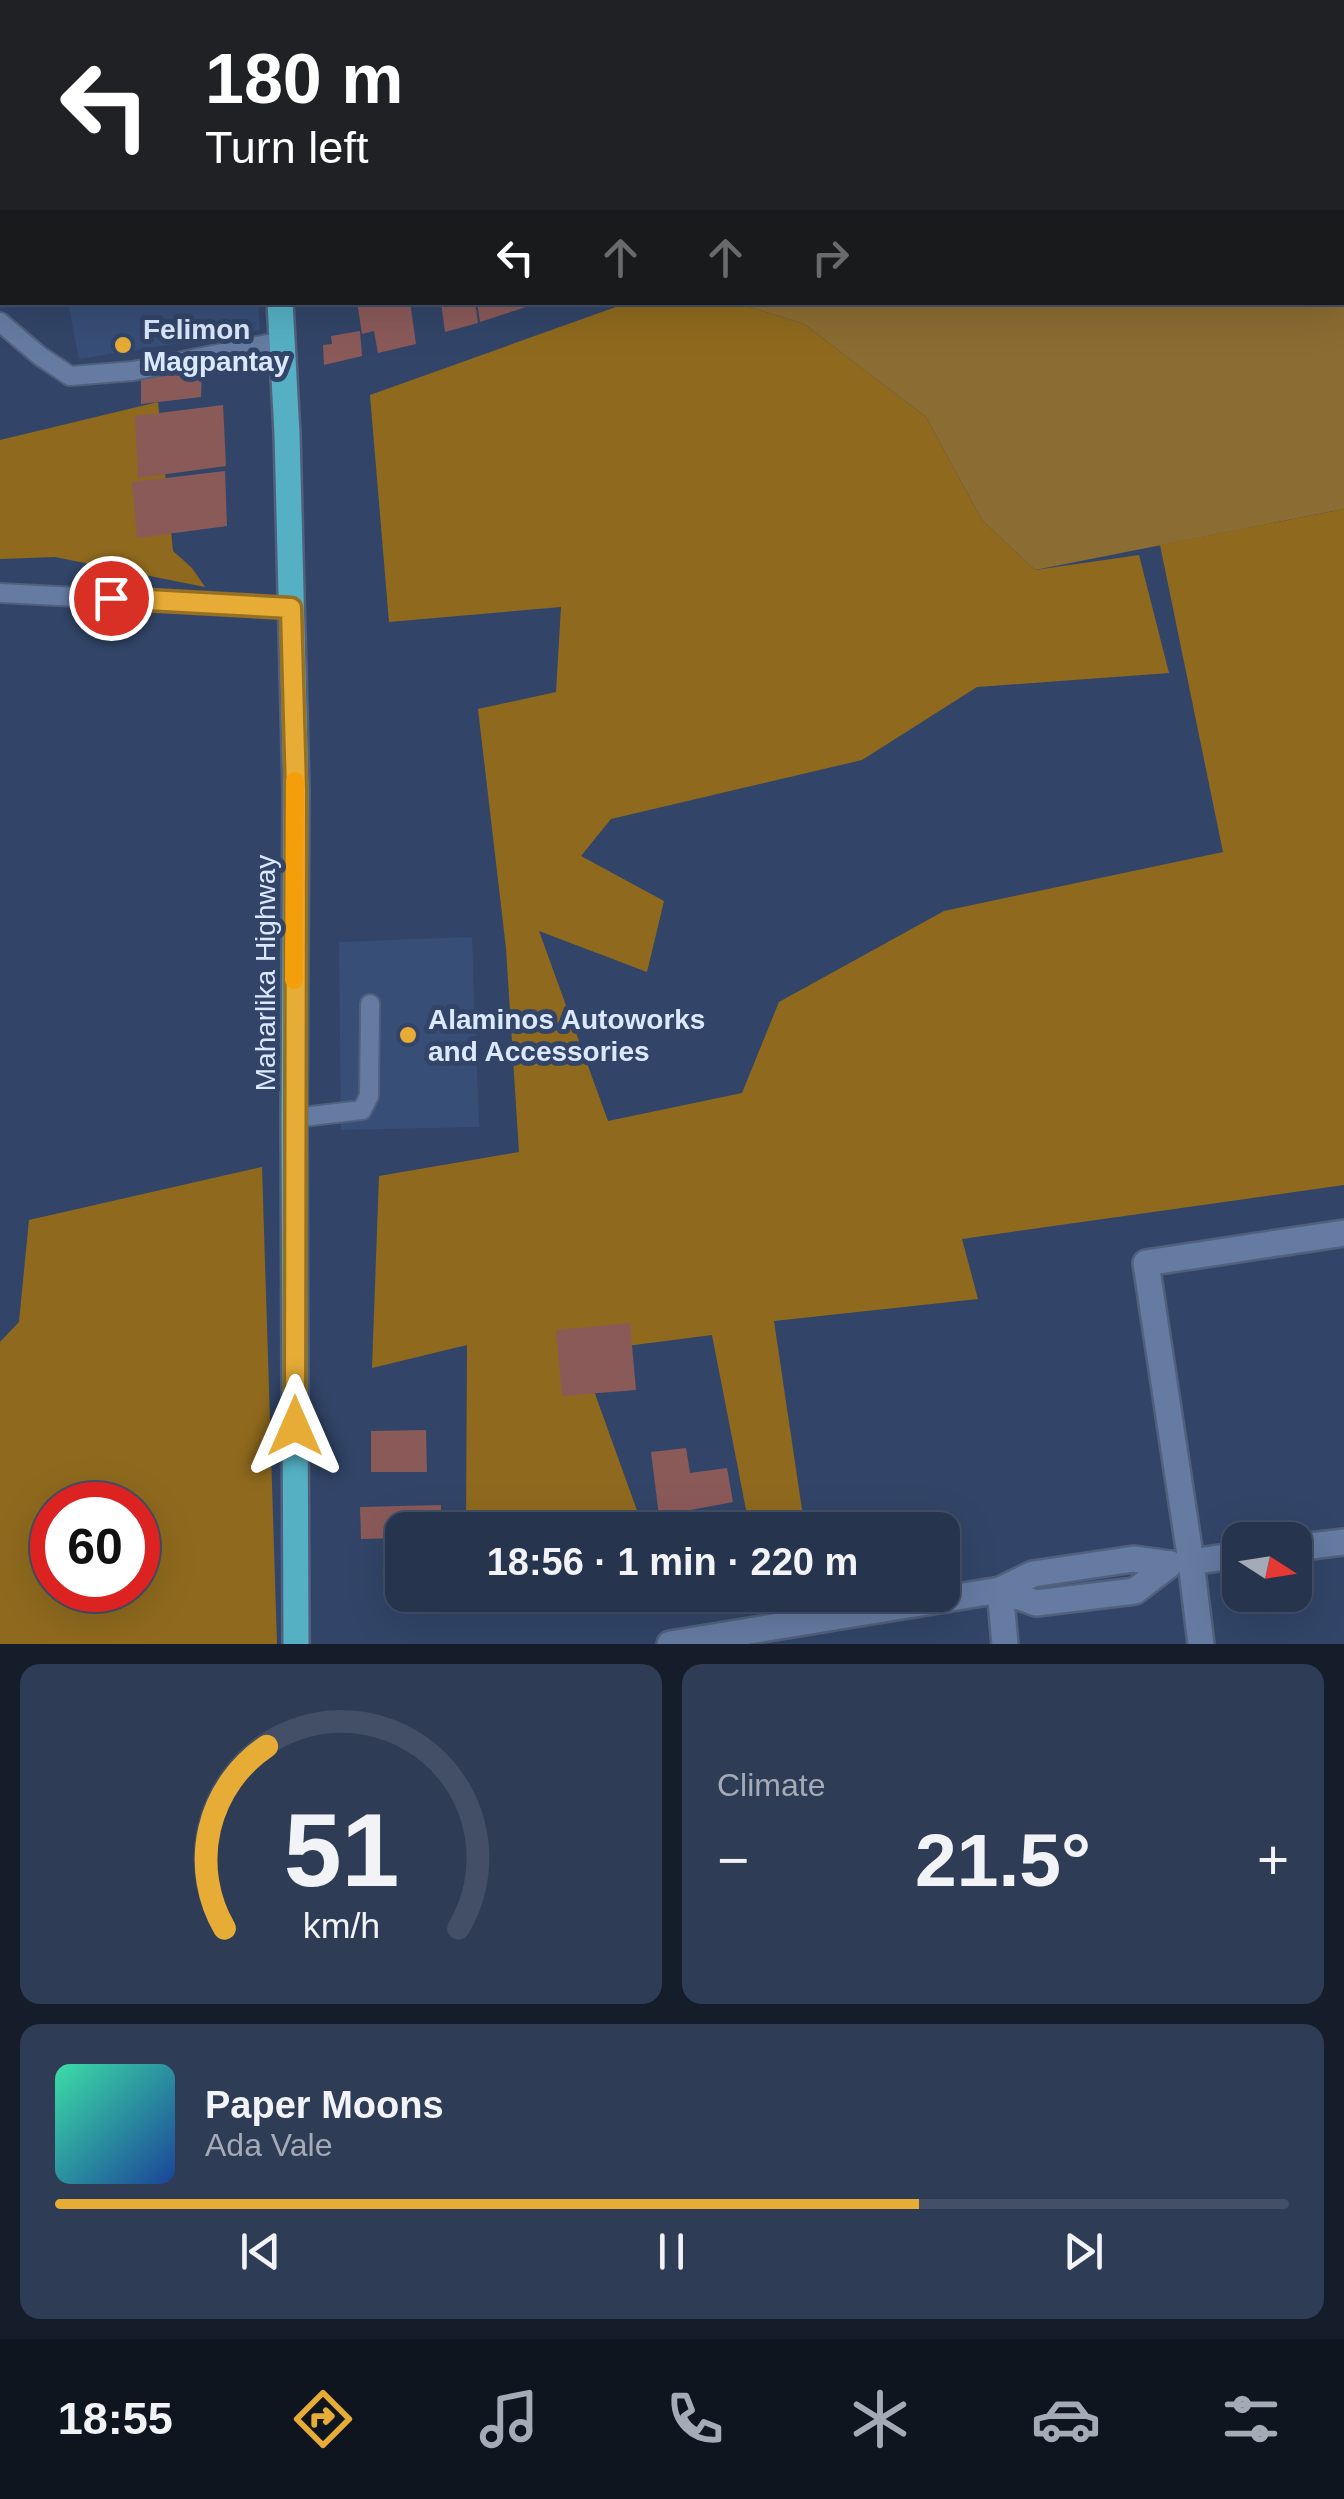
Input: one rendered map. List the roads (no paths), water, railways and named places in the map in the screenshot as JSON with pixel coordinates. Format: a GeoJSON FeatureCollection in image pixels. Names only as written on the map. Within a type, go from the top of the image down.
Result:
{"type":"FeatureCollection","features":[{"type":"Feature","properties":{"kind":"main road","name":"Maharlika Highway"},"geometry":{"type":"LineString","coordinates":[[280,305],[296,791],[296,1644]]}},
{"type":"Feature","properties":{"kind":"street"},"geometry":{"type":"LineString","coordinates":[[1201,1644],[1181,1563],[1146,1263],[1344,1233]]}},
{"type":"Feature","properties":{"kind":"street"},"geometry":{"type":"LineString","coordinates":[[1312,1546],[1344,1542]]}},
{"type":"Feature","properties":{"kind":"street"},"geometry":{"type":"LineString","coordinates":[[670,1644],[1000,1590],[1033,1574],[1134,1559],[1181,1563],[1222,1557]]}},
{"type":"Feature","properties":{"kind":"street"},"geometry":{"type":"LineString","coordinates":[[1000,1590],[1005,1644]]}},
{"type":"Feature","properties":{"kind":"lane"},"geometry":{"type":"LineString","coordinates":[[0,322],[70,376],[132,371],[282,341]]}},
{"type":"Feature","properties":{"kind":"lane"},"geometry":{"type":"LineString","coordinates":[[0,593],[291,608]]}},
{"type":"Feature","properties":{"kind":"lane"},"geometry":{"type":"LineString","coordinates":[[294,1118],[362,1110],[369,1096],[370,1004]]}},
{"type":"Feature","properties":{"kind":"place","name":"Felimon Magpantay"},"geometry":{"type":"Point","coordinates":[123,345]}},
{"type":"Feature","properties":{"kind":"place","name":"Alaminos Autoworks and Accessories"},"geometry":{"type":"Point","coordinates":[408,1035]}}]}
